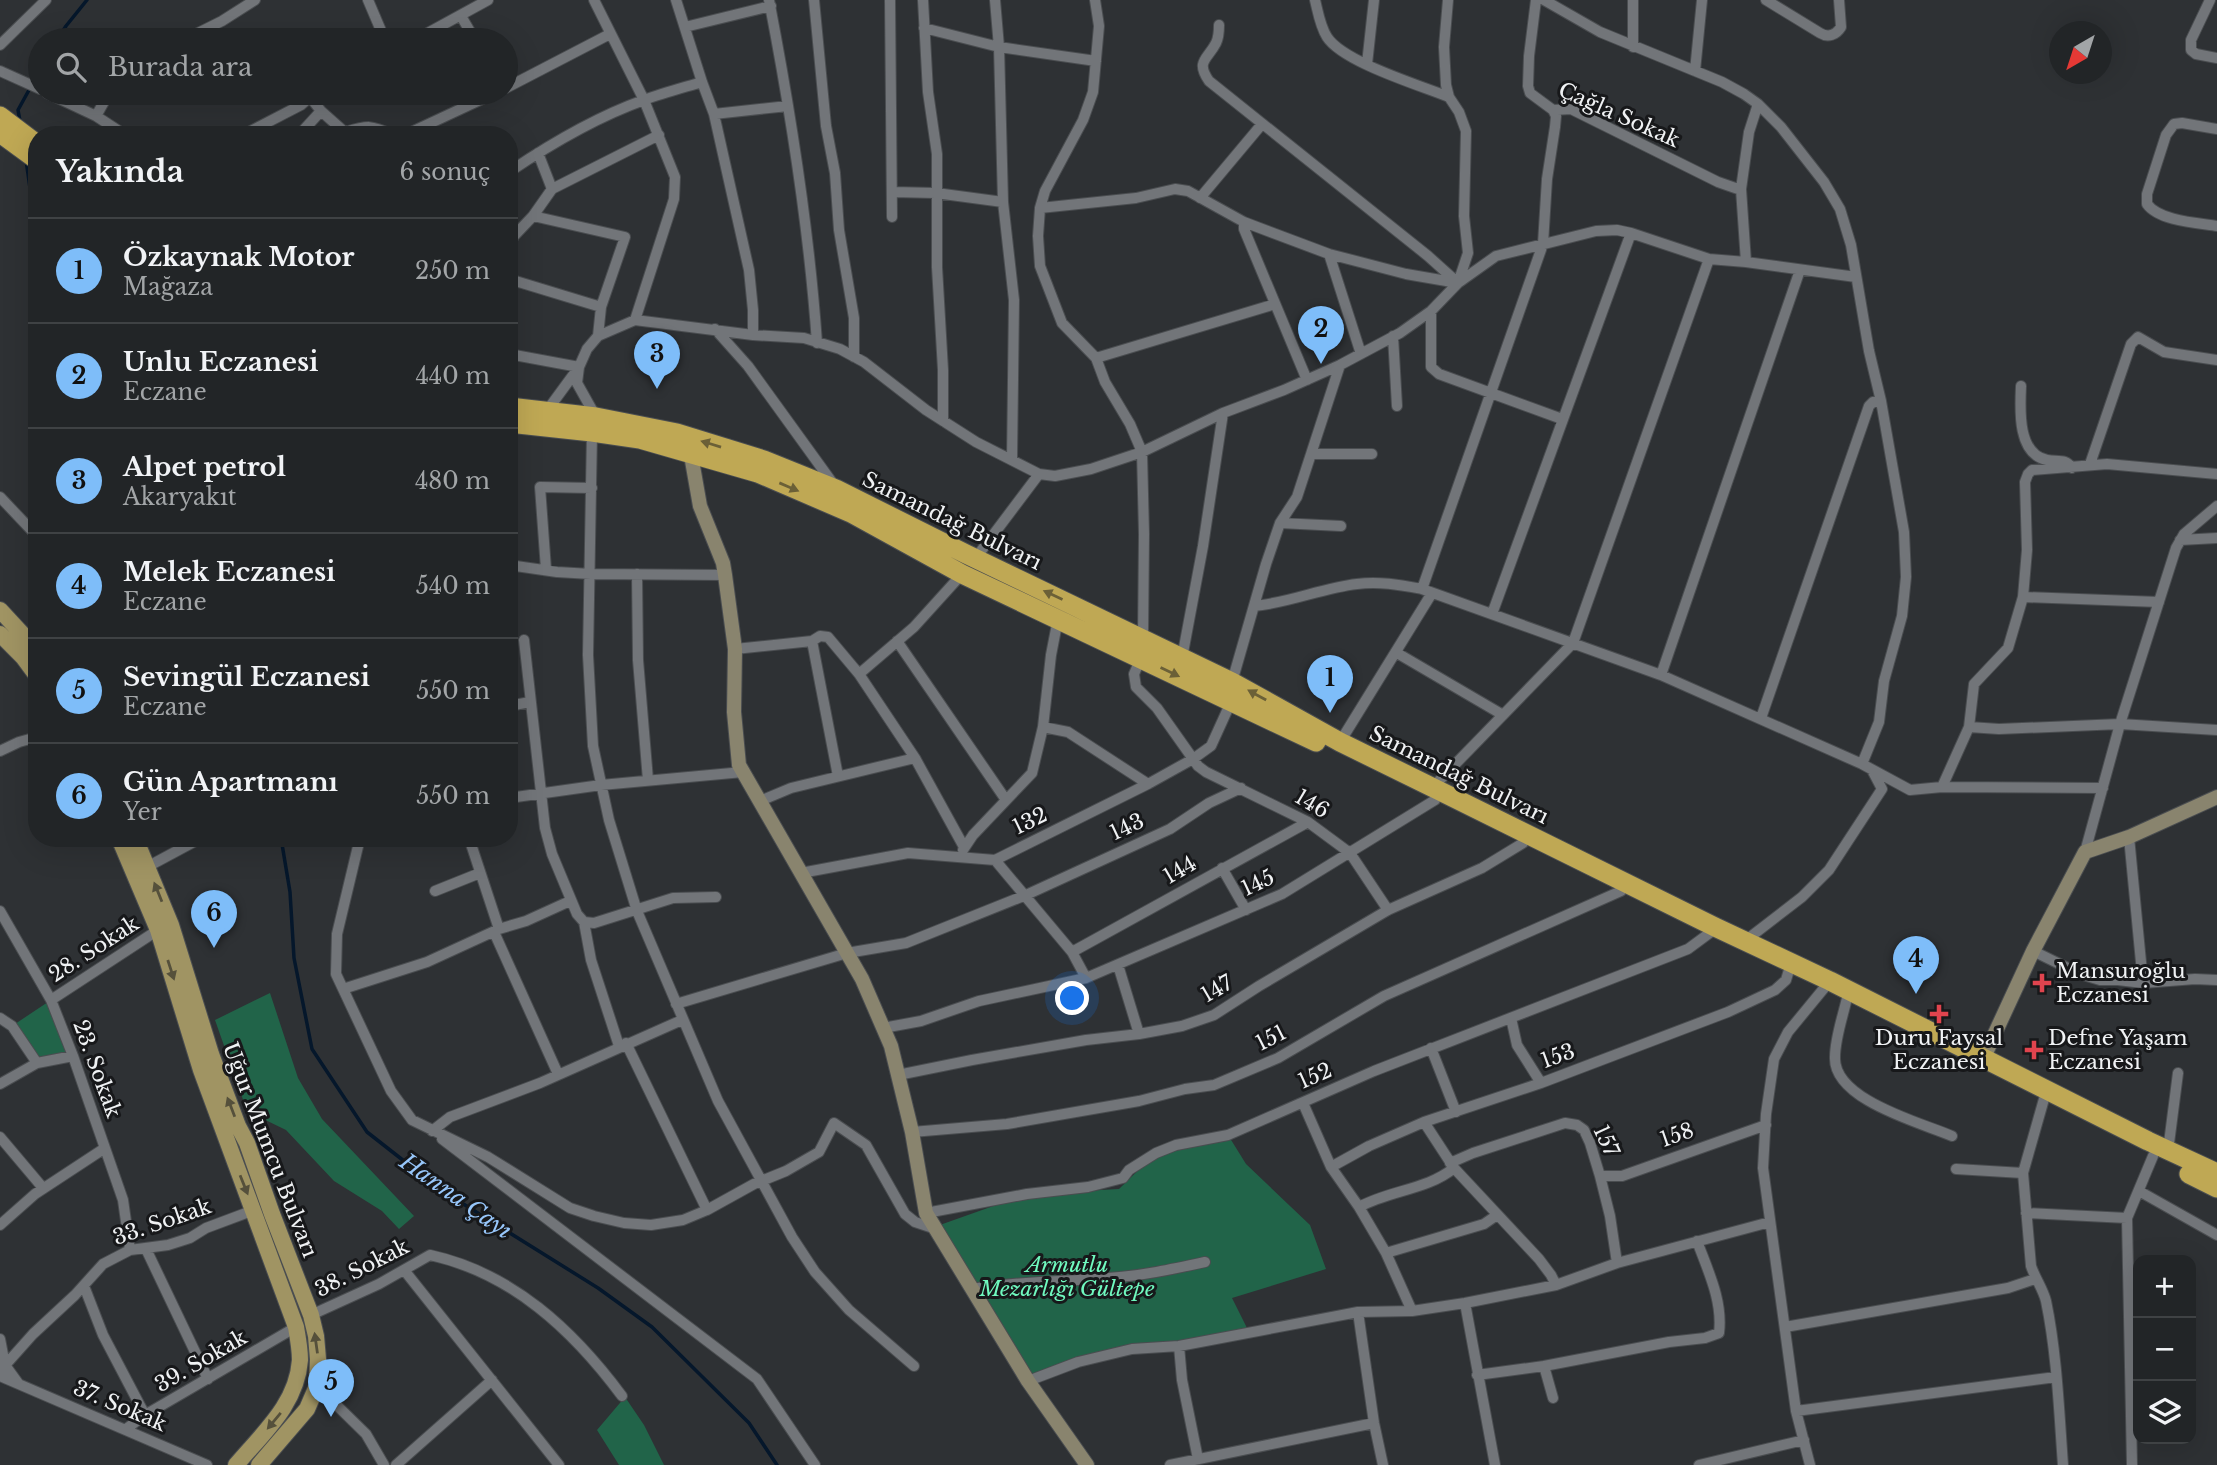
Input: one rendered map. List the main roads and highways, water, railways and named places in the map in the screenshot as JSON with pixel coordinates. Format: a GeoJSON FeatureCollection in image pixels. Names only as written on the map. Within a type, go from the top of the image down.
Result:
{"type":"FeatureCollection","features":[{"type":"Feature","properties":{"kind":"highway"},"geometry":{"type":"LineString","coordinates":[[0,116],[28,137]]}},
{"type":"Feature","properties":{"kind":"highway"},"geometry":{"type":"LineString","coordinates":[[0,133],[28,153]]}},
{"type":"Feature","properties":{"kind":"highway","name":"Samandağ Bulvarı"},"geometry":{"type":"LineString","coordinates":[[518,408],[594,424],[758,473],[851,513],[962,574],[1058,619],[1142,649],[1182,658],[1231,692],[1340,742],[1523,843],[1825,987],[2044,1099],[2161,1154],[2217,1173]]}},
{"type":"Feature","properties":{"kind":"highway","name":"Samandağ Bulvarı"},"geometry":{"type":"LineString","coordinates":[[518,423],[594,424],[677,433],[764,460],[836,489],[975,559],[1142,649],[1434,794],[1984,1057],[2161,1154],[2217,1188]]}},
{"type":"Feature","properties":{"kind":"main road"},"geometry":{"type":"LineString","coordinates":[[0,610],[28,640]]}},
{"type":"Feature","properties":{"kind":"main road"},"geometry":{"type":"LineString","coordinates":[[0,634],[28,664]]}},
{"type":"Feature","properties":{"kind":"main road","name":"Uğur Mumcu Bulvarı"},"geometry":{"type":"LineString","coordinates":[[123,847],[158,930],[201,1070],[296,1328],[300,1357],[297,1380],[291,1395],[285,1407],[236,1465]]}},
{"type":"Feature","properties":{"kind":"main road","name":"Uğur Mumcu Bulvarı"},"geometry":{"type":"LineString","coordinates":[[139,847],[182,954],[211,1054],[311,1315],[318,1359],[317,1386],[307,1409],[259,1465]]}},
{"type":"Feature","properties":{"kind":"waterway","name":"Hanna Çayı"},"geometry":{"type":"LineString","coordinates":[[65,28],[87,0]]}},
{"type":"Feature","properties":{"kind":"waterway","name":"Hanna Çayı"},"geometry":{"type":"LineString","coordinates":[[20,121],[18,110],[28,92]]}},
{"type":"Feature","properties":{"kind":"waterway","name":"Hanna Çayı"},"geometry":{"type":"LineString","coordinates":[[26,160],[28,174]]}},
{"type":"Feature","properties":{"kind":"waterway","name":"Hanna Çayı"},"geometry":{"type":"LineString","coordinates":[[282,847],[290,892],[294,958],[312,1049],[367,1132],[441,1190],[598,1288],[652,1327],[749,1423],[777,1465]]}},
{"type":"Feature","properties":{"kind":"place","name":"Unlu Eczanesi"},"geometry":{"type":"Point","coordinates":[1321,364]}},
{"type":"Feature","properties":{"kind":"place","name":"Alpet petrol"},"geometry":{"type":"Point","coordinates":[657,389]}},
{"type":"Feature","properties":{"kind":"place","name":"Özkaynak Motor"},"geometry":{"type":"Point","coordinates":[1330,713]}},
{"type":"Feature","properties":{"kind":"place","name":"Gün Apartmanı"},"geometry":{"type":"Point","coordinates":[214,948]}},
{"type":"Feature","properties":{"kind":"place","name":"Mansuroğlu Eczanesi"},"geometry":{"type":"Point","coordinates":[2042,983]}},
{"type":"Feature","properties":{"kind":"place","name":"Melek Eczanesi"},"geometry":{"type":"Point","coordinates":[1916,994]}},
{"type":"Feature","properties":{"kind":"place","name":"Duru Faysal Eczanesi"},"geometry":{"type":"Point","coordinates":[1939,1014]}},
{"type":"Feature","properties":{"kind":"place","name":"Defne Yaşam Eczanesi"},"geometry":{"type":"Point","coordinates":[2034,1050]}},
{"type":"Feature","properties":{"kind":"place","name":"Sevingül Eczanesi"},"geometry":{"type":"Point","coordinates":[331,1417]}},
{"type":"Feature","properties":{"kind":"park label","name":"Armutlu Mezarlığı Gültepe"},"geometry":{"type":"Point","coordinates":[1067,1277]}}]}
